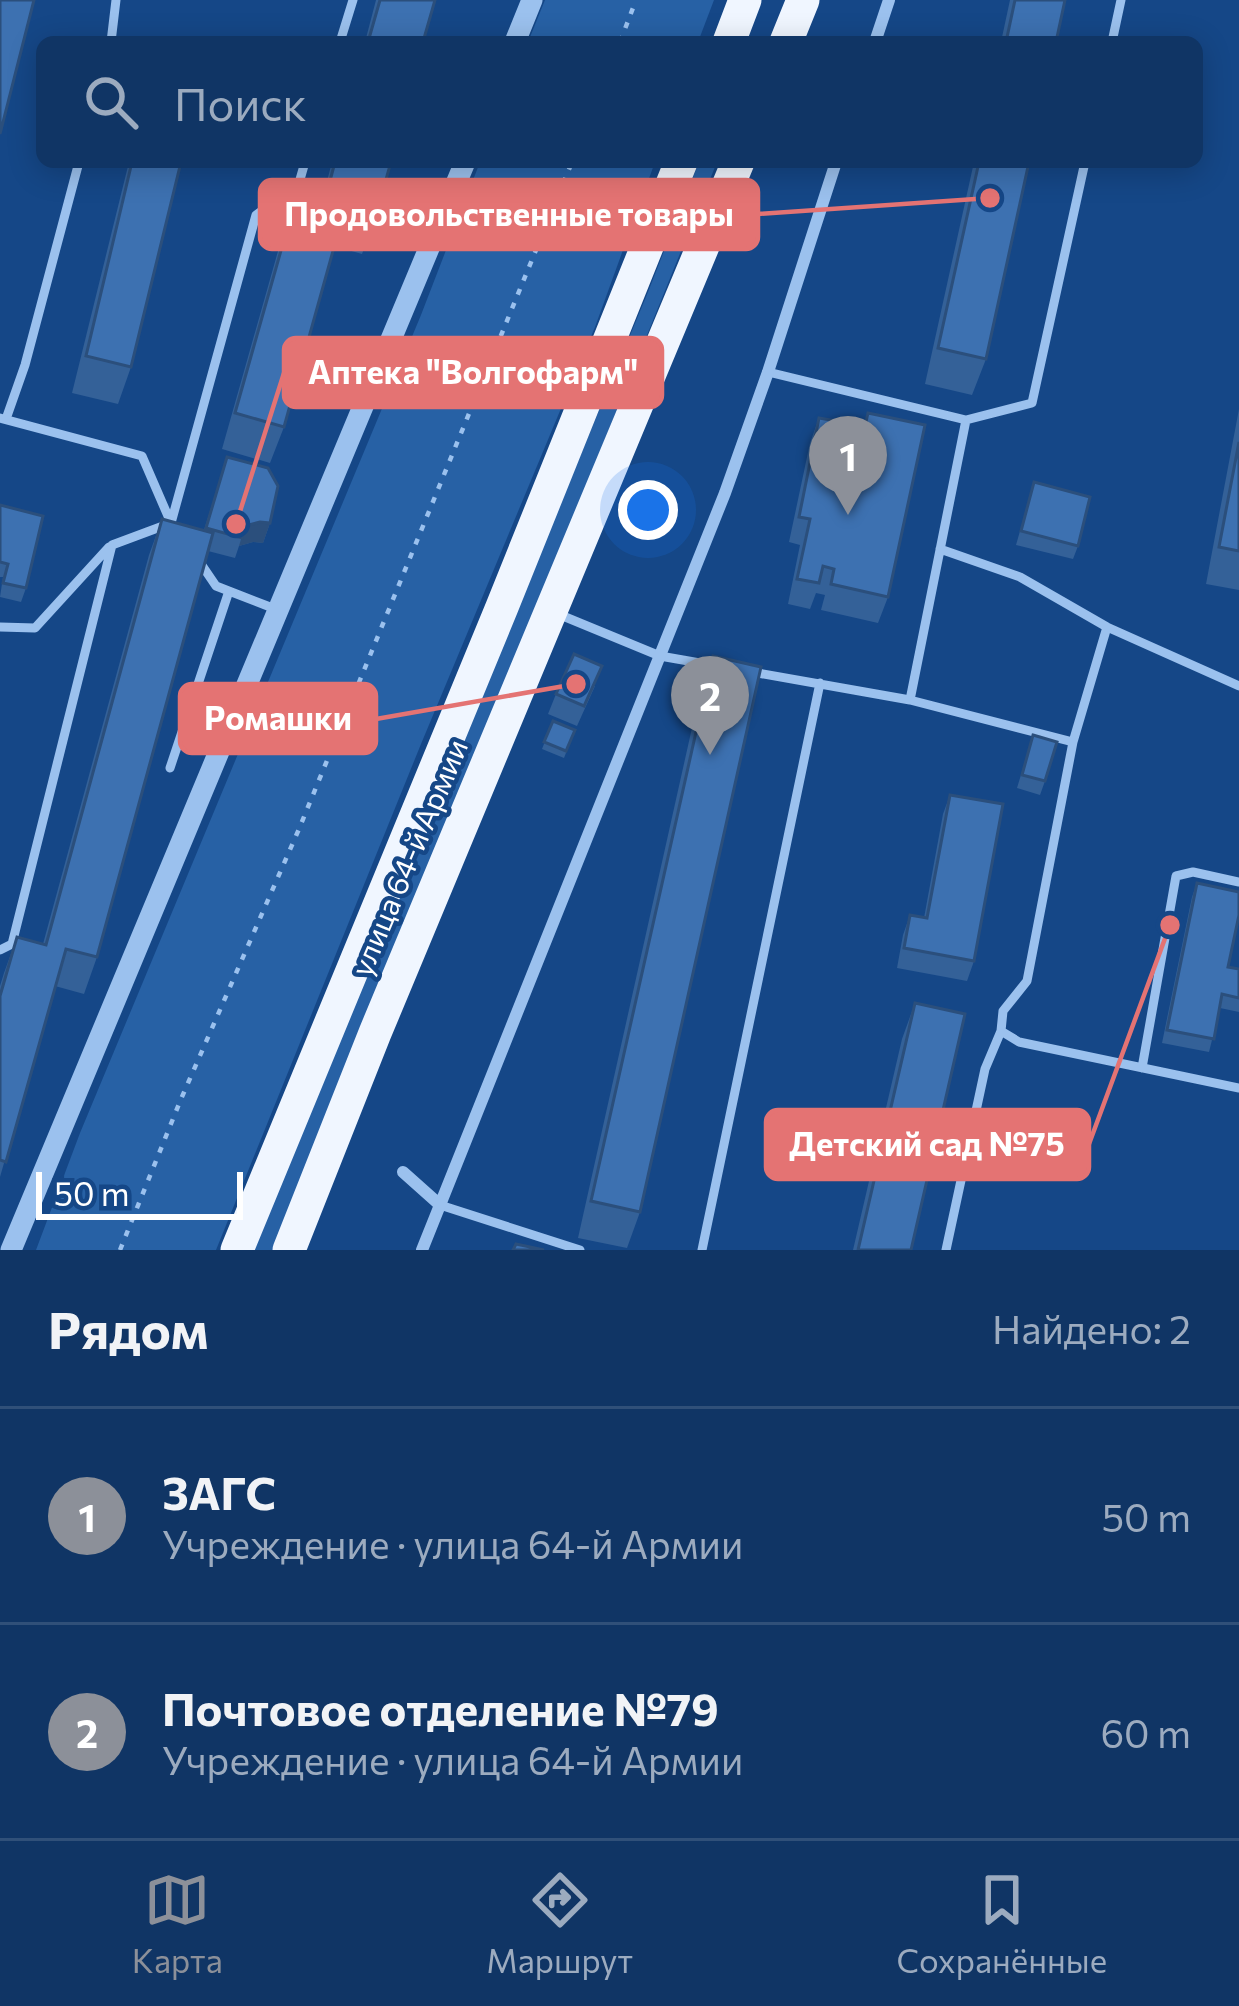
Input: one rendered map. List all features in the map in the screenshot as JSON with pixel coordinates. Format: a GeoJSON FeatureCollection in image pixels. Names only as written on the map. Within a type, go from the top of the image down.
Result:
{"type":"FeatureCollection","features":[{"type":"Feature","properties":{"kind":"highway"},"geometry":{"type":"LineString","coordinates":[[731,36],[745,0]]}},
{"type":"Feature","properties":{"kind":"highway"},"geometry":{"type":"LineString","coordinates":[[789,36],[803,0]]}},
{"type":"Feature","properties":{"kind":"highway","name":"улица 64-й Армии"},"geometry":{"type":"LineString","coordinates":[[237,1250],[679,168]]}},
{"type":"Feature","properties":{"kind":"highway","name":"улица 64-й Армии"},"geometry":{"type":"LineString","coordinates":[[289,1250],[736,168]]}},
{"type":"Feature","properties":{"kind":"street"},"geometry":{"type":"LineString","coordinates":[[517,36],[532,0]]}},
{"type":"Feature","properties":{"kind":"street"},"geometry":{"type":"LineString","coordinates":[[877,36],[889,0]]}},
{"type":"Feature","properties":{"kind":"street"},"geometry":{"type":"LineString","coordinates":[[11,1250],[462,168]]}},
{"type":"Feature","properties":{"kind":"street"},"geometry":{"type":"LineString","coordinates":[[422,1250],[725,493],[834,168]]}},
{"type":"Feature","properties":{"kind":"street"},"geometry":{"type":"LineString","coordinates":[[403,1172],[440,1204]]}},
{"type":"Feature","properties":{"kind":"lane"},"geometry":{"type":"LineString","coordinates":[[112,36],[116,0]]}},
{"type":"Feature","properties":{"kind":"lane"},"geometry":{"type":"LineString","coordinates":[[342,36],[352,0]]}},
{"type":"Feature","properties":{"kind":"lane"},"geometry":{"type":"LineString","coordinates":[[1113,36],[1121,0]]}},
{"type":"Feature","properties":{"kind":"lane"},"geometry":{"type":"LineString","coordinates":[[78,168],[25,365],[3,418],[142,456],[182,538]]}},
{"type":"Feature","properties":{"kind":"lane"},"geometry":{"type":"LineString","coordinates":[[171,523],[256,215],[299,183],[303,168]]}},
{"type":"Feature","properties":{"kind":"lane"},"geometry":{"type":"LineString","coordinates":[[768,372],[966,420],[1032,403],[1084,168]]}},
{"type":"Feature","properties":{"kind":"lane"},"geometry":{"type":"LineString","coordinates":[[910,700],[966,420]]}},
{"type":"Feature","properties":{"kind":"lane"},"geometry":{"type":"LineString","coordinates":[[0,627],[34,628],[112,545],[171,523]]}},
{"type":"Feature","properties":{"kind":"lane"},"geometry":{"type":"LineString","coordinates":[[0,950],[12,944],[112,545]]}},
{"type":"Feature","properties":{"kind":"lane"},"geometry":{"type":"LineString","coordinates":[[940,549],[1020,577],[1107,627],[1239,686]]}},
{"type":"Feature","properties":{"kind":"lane"},"geometry":{"type":"LineString","coordinates":[[194,554],[216,586],[278,610]]}},
{"type":"Feature","properties":{"kind":"lane"},"geometry":{"type":"LineString","coordinates":[[170,768],[230,591]]}},
{"type":"Feature","properties":{"kind":"lane"},"geometry":{"type":"LineString","coordinates":[[552,611],[659,656],[728,668]]}},
{"type":"Feature","properties":{"kind":"lane"},"geometry":{"type":"LineString","coordinates":[[946,1250],[985,1069],[1004,1011],[1027,981],[1073,742],[1107,627]]}},
{"type":"Feature","properties":{"kind":"lane"},"geometry":{"type":"LineString","coordinates":[[751,672],[910,700],[1073,742]]}},
{"type":"Feature","properties":{"kind":"lane"},"geometry":{"type":"LineString","coordinates":[[702,1250],[820,683]]}},
{"type":"Feature","properties":{"kind":"lane"},"geometry":{"type":"LineString","coordinates":[[1142,1068],[1176,876],[1193,872],[1239,882]]}},
{"type":"Feature","properties":{"kind":"lane"},"geometry":{"type":"LineString","coordinates":[[1001,1031],[1018,1042],[1239,1088]]}},
{"type":"Feature","properties":{"kind":"lane"},"geometry":{"type":"LineString","coordinates":[[440,1204],[580,1250]]}},
{"type":"Feature","properties":{"kind":"path"},"geometry":{"type":"LineString","coordinates":[[622,36],[637,0]]}},
{"type":"Feature","properties":{"kind":"path"},"geometry":{"type":"LineString","coordinates":[[120,1250],[299,829],[570,168]]}},
{"type":"Feature","properties":{"kind":"shaded area"},"geometry":{"type":"Polygon","coordinates":[[[545,0],[714,0],[700,36],[530,36],[545,0]]]}},
{"type":"Feature","properties":{"kind":"shaded area"},"geometry":{"type":"Polygon","coordinates":[[[478,168],[653,168],[595,327],[216,1250],[36,1250],[80,1133],[421,315],[478,168]]]}},
{"type":"Feature","properties":{"kind":"shaded area"},"geometry":{"type":"Polygon","coordinates":[[[697,168],[715,168],[277,1250],[252,1250],[697,168]]]}},
{"type":"Feature","properties":{"kind":"building"},"geometry":{"type":"Polygon","coordinates":[[[0,0],[34,0],[0,134],[0,0]]]}},
{"type":"Feature","properties":{"kind":"building"},"geometry":{"type":"Polygon","coordinates":[[[380,0],[435,0],[425,36],[370,36],[380,0]]]}},
{"type":"Feature","properties":{"kind":"building"},"geometry":{"type":"Polygon","coordinates":[[[1015,0],[1065,0],[1057,36],[1007,36],[1015,0]]]}},
{"type":"Feature","properties":{"kind":"building"},"geometry":{"type":"Polygon","coordinates":[[[131,168],[180,168],[131,367],[86,356],[131,168]]]}},
{"type":"Feature","properties":{"kind":"building"},"geometry":{"type":"Polygon","coordinates":[[[333,168],[389,168],[375,218],[324,203],[333,168]]]}},
{"type":"Feature","properties":{"kind":"building"},"geometry":{"type":"Polygon","coordinates":[[[978,168],[1028,168],[986,359],[938,348],[978,168]]]}},
{"type":"Feature","properties":{"kind":"building"},"geometry":{"type":"Polygon","coordinates":[[[295,201],[343,215],[284,427],[235,413],[295,201]]]}},
{"type":"Feature","properties":{"kind":"building"},"geometry":{"type":"Polygon","coordinates":[[[868,413],[925,425],[888,597],[831,584],[834,569],[823,566],[819,583],[797,579],[810,519],[799,517],[819,418],[848,423],[840,457],[857,461],[868,413]]]}},
{"type":"Feature","properties":{"kind":"building"},"geometry":{"type":"Polygon","coordinates":[[[1239,442],[1239,551],[1219,547],[1239,442]]]}},
{"type":"Feature","properties":{"kind":"building"},"geometry":{"type":"Polygon","coordinates":[[[227,457],[268,468],[278,486],[270,523],[245,526],[242,538],[206,528],[227,457]]]}},
{"type":"Feature","properties":{"kind":"building"},"geometry":{"type":"Polygon","coordinates":[[[1034,482],[1090,497],[1078,546],[1021,531],[1034,482]]]}},
{"type":"Feature","properties":{"kind":"building"},"geometry":{"type":"Polygon","coordinates":[[[0,505],[43,516],[26,588],[3,583],[8,564],[0,562],[0,505]]]}},
{"type":"Feature","properties":{"kind":"building"},"geometry":{"type":"Polygon","coordinates":[[[162,519],[213,533],[97,957],[66,949],[6,1162],[0,1160],[0,996],[17,937],[46,945],[162,519]]]}},
{"type":"Feature","properties":{"kind":"building"},"geometry":{"type":"Polygon","coordinates":[[[574,654],[602,666],[584,706],[556,694],[574,654]]]}},
{"type":"Feature","properties":{"kind":"building"},"geometry":{"type":"Polygon","coordinates":[[[713,656],[761,667],[640,1212],[591,1201],[713,656]]]}},
{"type":"Feature","properties":{"kind":"building"},"geometry":{"type":"Polygon","coordinates":[[[553,721],[575,730],[566,751],[544,742],[553,721]]]}},
{"type":"Feature","properties":{"kind":"building"},"geometry":{"type":"Polygon","coordinates":[[[1033,735],[1057,742],[1045,781],[1022,775],[1033,735]]]}},
{"type":"Feature","properties":{"kind":"building"},"geometry":{"type":"Polygon","coordinates":[[[950,795],[1003,804],[974,961],[904,948],[910,915],[927,918],[950,795]]]}},
{"type":"Feature","properties":{"kind":"building"},"geometry":{"type":"Polygon","coordinates":[[[1197,883],[1239,892],[1228,967],[1239,969],[1239,998],[1222,994],[1214,1039],[1167,1030],[1197,883]]]}},
{"type":"Feature","properties":{"kind":"building"},"geometry":{"type":"Polygon","coordinates":[[[915,1003],[965,1014],[911,1250],[858,1250],[915,1003]]]}},
{"type":"Feature","properties":{"kind":"building"},"geometry":{"type":"Polygon","coordinates":[[[516,1244],[544,1250],[513,1250],[516,1244]]]}},
{"type":"Feature","properties":{"kind":"place","name":"Продовольственные товары"},"geometry":{"type":"Point","coordinates":[990,198]}},
{"type":"Feature","properties":{"kind":"place","name":"ЗАГС"},"geometry":{"type":"Point","coordinates":[848,515]}},
{"type":"Feature","properties":{"kind":"place","name":"Аптека \"Волгофарм\""},"geometry":{"type":"Point","coordinates":[236,524]}},
{"type":"Feature","properties":{"kind":"place","name":"Ромашки"},"geometry":{"type":"Point","coordinates":[576,684]}},
{"type":"Feature","properties":{"kind":"place","name":"Почтовое отделение №79"},"geometry":{"type":"Point","coordinates":[710,755]}},
{"type":"Feature","properties":{"kind":"place","name":"Детский сад №75"},"geometry":{"type":"Point","coordinates":[1170,925]}}]}
